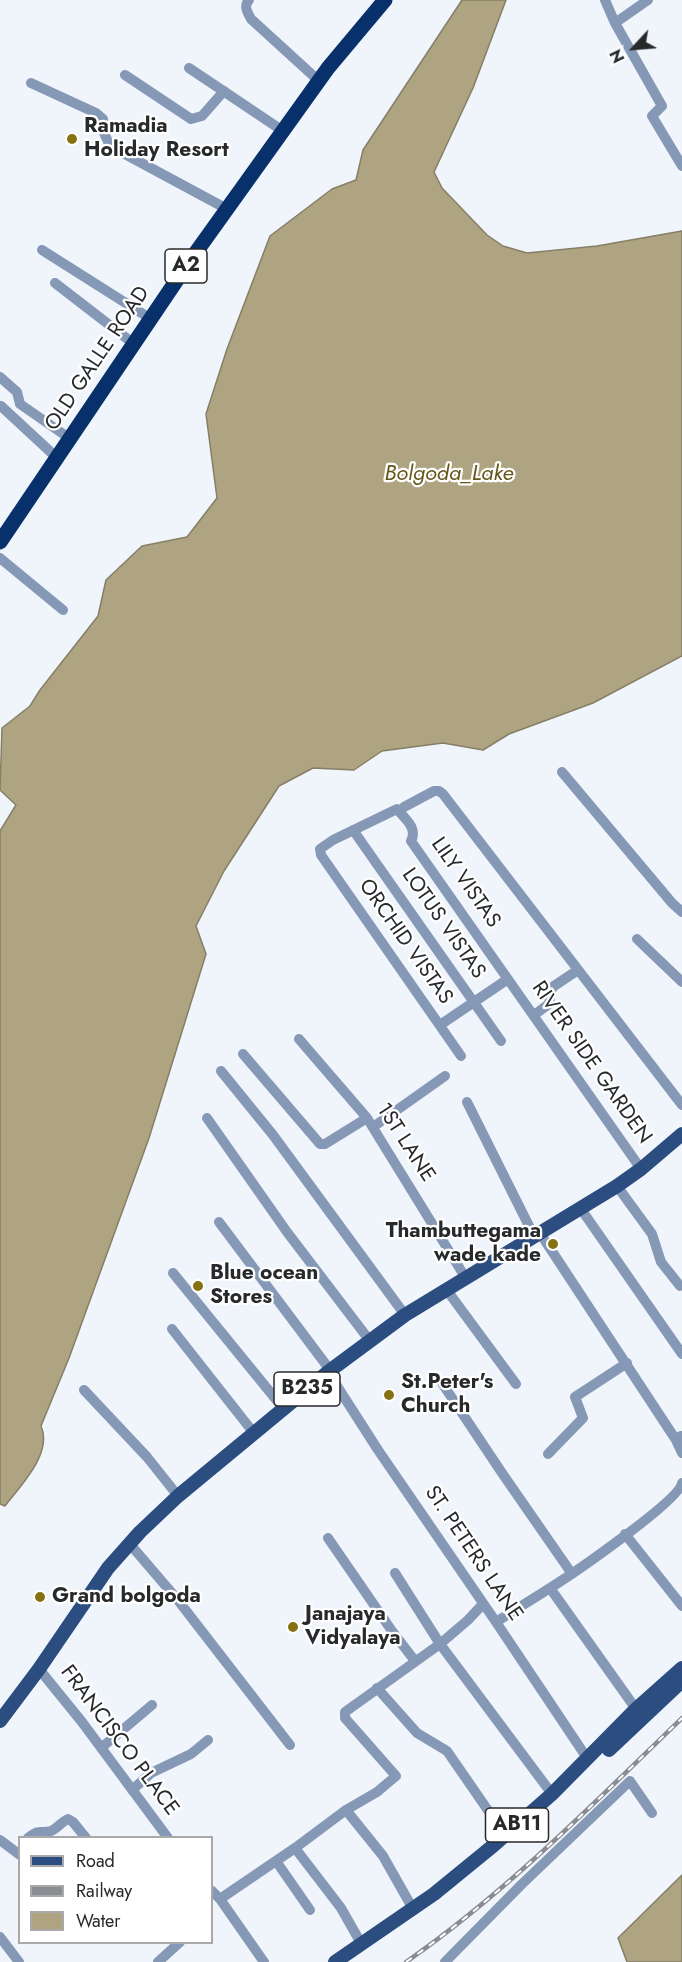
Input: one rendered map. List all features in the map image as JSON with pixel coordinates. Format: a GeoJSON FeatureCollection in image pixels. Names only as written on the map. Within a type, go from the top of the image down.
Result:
{"type":"FeatureCollection","features":[{"type":"Feature","properties":{"kind":"highway","name":"OLD GALLE ROAD"},"geometry":{"type":"LineString","coordinates":[[0,542],[189,262],[319,81],[385,0]]}},
{"type":"Feature","properties":{"kind":"main road","name":"B235"},"geometry":{"type":"LineString","coordinates":[[0,1721],[39,1669],[108,1568],[129,1543],[178,1496],[329,1371],[405,1315],[617,1186],[682,1134]]}},
{"type":"Feature","properties":{"kind":"main road","name":"AB11"},"geometry":{"type":"LineString","coordinates":[[335,1962],[413,1909],[505,1835],[552,1794],[636,1709],[682,1668]]}},
{"type":"Feature","properties":{"kind":"main road","name":"AB11"},"geometry":{"type":"LineString","coordinates":[[350,1962],[440,1902],[499,1852],[682,1681]]}},
{"type":"Feature","properties":{"kind":"street"},"geometry":{"type":"LineString","coordinates":[[249,0],[246,3],[246,10],[251,19],[319,81]]}},
{"type":"Feature","properties":{"kind":"street"},"geometry":{"type":"LineString","coordinates":[[605,0],[615,23],[662,106],[652,116],[682,166]]}},
{"type":"Feature","properties":{"kind":"street"},"geometry":{"type":"LineString","coordinates":[[615,23],[648,0]]}},
{"type":"Feature","properties":{"kind":"street"},"geometry":{"type":"LineString","coordinates":[[189,68],[283,130]]}},
{"type":"Feature","properties":{"kind":"street"},"geometry":{"type":"LineString","coordinates":[[125,75],[191,119],[202,116],[224,91]]}},
{"type":"Feature","properties":{"kind":"street"},"geometry":{"type":"LineString","coordinates":[[31,82],[96,113],[103,119],[104,133],[110,146],[227,209]]}},
{"type":"Feature","properties":{"kind":"street"},"geometry":{"type":"LineString","coordinates":[[42,250],[151,320]]}},
{"type":"Feature","properties":{"kind":"street"},"geometry":{"type":"LineString","coordinates":[[56,283],[135,344]]}},
{"type":"Feature","properties":{"kind":"street"},"geometry":{"type":"LineString","coordinates":[[0,377],[17,392],[20,404],[69,438]]}},
{"type":"Feature","properties":{"kind":"street"},"geometry":{"type":"LineString","coordinates":[[1,406],[56,458]]}},
{"type":"Feature","properties":{"kind":"street"},"geometry":{"type":"LineString","coordinates":[[0,558],[63,609]]}},
{"type":"Feature","properties":{"kind":"street"},"geometry":{"type":"LineString","coordinates":[[561,772],[682,912]]}},
{"type":"Feature","properties":{"kind":"street"},"geometry":{"type":"LineString","coordinates":[[353,830],[434,791],[443,794],[682,1105]]}},
{"type":"Feature","properties":{"kind":"street","name":"LILY VISTAS"},"geometry":{"type":"LineString","coordinates":[[401,808],[414,831],[411,841],[508,980]]}},
{"type":"Feature","properties":{"kind":"street","name":"ORCHID VISTAS"},"geometry":{"type":"LineString","coordinates":[[353,830],[320,849],[321,855],[461,1056]]}},
{"type":"Feature","properties":{"kind":"street","name":"LOTUS VISTAS"},"geometry":{"type":"LineString","coordinates":[[353,830],[501,1041]]}},
{"type":"Feature","properties":{"kind":"street"},"geometry":{"type":"LineString","coordinates":[[638,939],[682,982]]}},
{"type":"Feature","properties":{"kind":"street"},"geometry":{"type":"LineString","coordinates":[[534,1016],[549,1004],[551,990],[554,986],[578,970]]}},
{"type":"Feature","properties":{"kind":"street"},"geometry":{"type":"LineString","coordinates":[[440,1025],[508,980]]}},
{"type":"Feature","properties":{"kind":"street","name":"RIVER SIDE GARDEN"},"geometry":{"type":"LineString","coordinates":[[508,980],[641,1169]]}},
{"type":"Feature","properties":{"kind":"street","name":"1ST LANE"},"geometry":{"type":"LineString","coordinates":[[299,1039],[370,1123],[465,1277]]}},
{"type":"Feature","properties":{"kind":"street"},"geometry":{"type":"LineString","coordinates":[[243,1054],[320,1144],[325,1144],[370,1123],[445,1076]]}},
{"type":"Feature","properties":{"kind":"street"},"geometry":{"type":"LineString","coordinates":[[221,1071],[273,1135],[405,1315]]}},
{"type":"Feature","properties":{"kind":"street"},"geometry":{"type":"LineString","coordinates":[[466,1102],[537,1234],[679,1438],[682,1454]]}},
{"type":"Feature","properties":{"kind":"street"},"geometry":{"type":"LineString","coordinates":[[207,1118],[287,1232],[370,1341]]}},
{"type":"Feature","properties":{"kind":"street"},"geometry":{"type":"LineString","coordinates":[[617,1186],[652,1234],[661,1262],[680,1286]]}},
{"type":"Feature","properties":{"kind":"street"},"geometry":{"type":"LineString","coordinates":[[581,1209],[682,1354]]}},
{"type":"Feature","properties":{"kind":"street","name":"ST. PETERS LANE"},"geometry":{"type":"LineString","coordinates":[[219,1222],[329,1371],[378,1450],[587,1758]]}},
{"type":"Feature","properties":{"kind":"street"},"geometry":{"type":"LineString","coordinates":[[173,1273],[283,1408]]}},
{"type":"Feature","properties":{"kind":"street"},"geometry":{"type":"LineString","coordinates":[[446,1289],[516,1384]]}},
{"type":"Feature","properties":{"kind":"street"},"geometry":{"type":"LineString","coordinates":[[172,1329],[253,1432]]}},
{"type":"Feature","properties":{"kind":"street"},"geometry":{"type":"LineString","coordinates":[[548,1454],[583,1418],[575,1397],[627,1363]]}},
{"type":"Feature","properties":{"kind":"street"},"geometry":{"type":"LineString","coordinates":[[442,1383],[572,1574]]}},
{"type":"Feature","properties":{"kind":"street"},"geometry":{"type":"LineString","coordinates":[[84,1390],[147,1456],[178,1496]]}},
{"type":"Feature","properties":{"kind":"street"},"geometry":{"type":"LineString","coordinates":[[496,1622],[572,1574],[625,1534],[678,1499],[682,1483]]}},
{"type":"Feature","properties":{"kind":"street"},"geometry":{"type":"LineString","coordinates":[[625,1534],[682,1606]]}},
{"type":"Feature","properties":{"kind":"street"},"geometry":{"type":"LineString","coordinates":[[328,1538],[415,1661]]}},
{"type":"Feature","properties":{"kind":"street"},"geometry":{"type":"LineString","coordinates":[[129,1543],[177,1599],[290,1745]]}},
{"type":"Feature","properties":{"kind":"street"},"geometry":{"type":"LineString","coordinates":[[395,1574],[440,1644],[552,1794]]}},
{"type":"Feature","properties":{"kind":"street"},"geometry":{"type":"LineString","coordinates":[[550,1588],[636,1709]]}},
{"type":"Feature","properties":{"kind":"street"},"geometry":{"type":"LineString","coordinates":[[264,1962],[216,1895],[276,1861],[346,1810],[377,1792],[396,1776],[345,1718],[345,1712],[440,1644],[483,1604]]}},
{"type":"Feature","properties":{"kind":"street","name":"FRANCISCO PLACE"},"geometry":{"type":"LineString","coordinates":[[39,1669],[82,1722],[166,1836]]}},
{"type":"Feature","properties":{"kind":"street"},"geometry":{"type":"LineString","coordinates":[[376,1688],[417,1733],[447,1751],[505,1835]]}},
{"type":"Feature","properties":{"kind":"street"},"geometry":{"type":"LineString","coordinates":[[100,1748],[152,1705]]}},
{"type":"Feature","properties":{"kind":"street"},"geometry":{"type":"LineString","coordinates":[[132,1790],[151,1773],[191,1754],[207,1740]]}},
{"type":"Feature","properties":{"kind":"street"},"geometry":{"type":"LineString","coordinates":[[445,1962],[522,1884],[630,1781],[652,1813]]}},
{"type":"Feature","properties":{"kind":"street"},"geometry":{"type":"LineString","coordinates":[[346,1810],[383,1856],[413,1909]]}},
{"type":"Feature","properties":{"kind":"street"},"geometry":{"type":"LineString","coordinates":[[30,1836],[36,1831],[54,1829],[68,1819],[84,1836]]}},
{"type":"Feature","properties":{"kind":"street"},"geometry":{"type":"LineString","coordinates":[[0,1840],[17,1849]]}},
{"type":"Feature","properties":{"kind":"street"},"geometry":{"type":"LineString","coordinates":[[295,1848],[341,1908],[362,1945]]}},
{"type":"Feature","properties":{"kind":"street"},"geometry":{"type":"LineString","coordinates":[[276,1861],[310,1910]]}},
{"type":"Feature","properties":{"kind":"street"},"geometry":{"type":"LineString","coordinates":[[0,1937],[19,1962]]}},
{"type":"Feature","properties":{"kind":"street"},"geometry":{"type":"LineString","coordinates":[[158,1962],[178,1944]]}},
{"type":"Feature","properties":{"kind":"water","name":"Bolgoda_Lake"},"geometry":{"type":"Polygon","coordinates":[[[462,0],[506,0],[473,88],[434,172],[442,188],[487,235],[503,246],[527,253],[597,246],[682,231],[682,656],[593,703],[509,734],[483,750],[443,743],[382,751],[354,770],[313,768],[279,786],[224,871],[196,926],[206,954],[149,1138],[69,1358],[41,1426],[44,1436],[39,1458],[27,1479],[5,1506],[0,1504],[0,831],[16,805],[0,790],[2,728],[30,706],[98,616],[106,580],[142,546],[187,537],[217,498],[206,414],[227,349],[270,236],[332,189],[356,180],[363,150],[462,0]]]}},
{"type":"Feature","properties":{"kind":"water"},"geometry":{"type":"Polygon","coordinates":[[[682,1875],[682,1962],[627,1962],[618,1938],[682,1875]]]}},
{"type":"Feature","properties":{"kind":"railway"},"geometry":{"type":"LineString","coordinates":[[406,1962],[479,1906],[549,1846],[682,1718]]}},
{"type":"Feature","properties":{"kind":"place","name":"Ramadia Holiday Resort"},"geometry":{"type":"Point","coordinates":[72,139]}},
{"type":"Feature","properties":{"kind":"place","name":"Thambuttegama wade kade"},"geometry":{"type":"Point","coordinates":[553,1244]}},
{"type":"Feature","properties":{"kind":"place","name":"Blue ocean Stores"},"geometry":{"type":"Point","coordinates":[198,1286]}},
{"type":"Feature","properties":{"kind":"place","name":"St.Peter's Church"},"geometry":{"type":"Point","coordinates":[389,1395]}},
{"type":"Feature","properties":{"kind":"place","name":"Grand bolgoda"},"geometry":{"type":"Point","coordinates":[40,1597]}},
{"type":"Feature","properties":{"kind":"place","name":"Janajaya Vidyalaya"},"geometry":{"type":"Point","coordinates":[293,1627]}}]}
